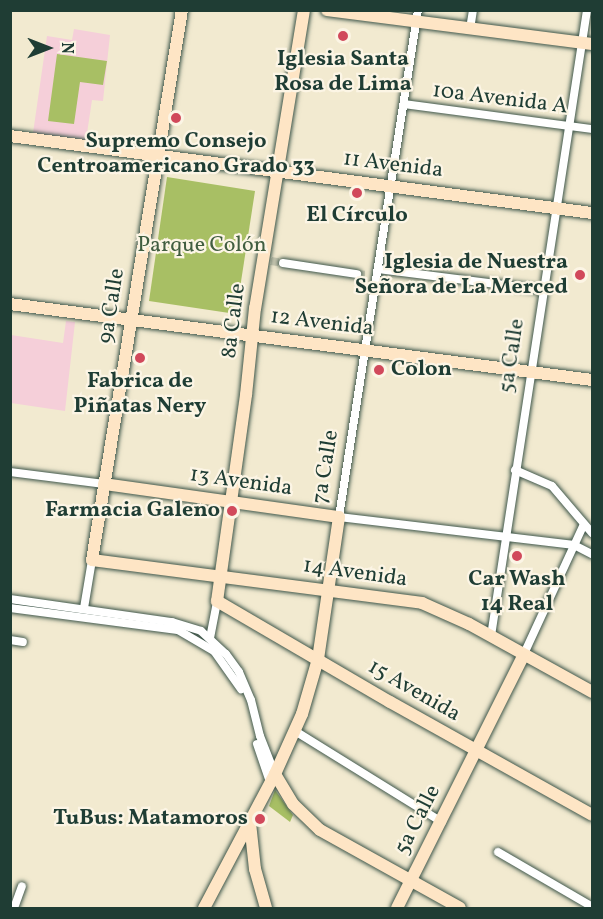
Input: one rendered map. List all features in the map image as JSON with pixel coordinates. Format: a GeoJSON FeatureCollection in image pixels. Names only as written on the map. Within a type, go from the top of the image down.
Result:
{"type":"FeatureCollection","features":[{"type":"Feature","properties":{"kind":"main road","name":"9a Calle"},"geometry":{"type":"LineString","coordinates":[[92,560],[182,10]]}},
{"type":"Feature","properties":{"kind":"main road","name":"8a Calle"},"geometry":{"type":"LineString","coordinates":[[217,601],[254,336],[255,308],[304,10]]}},
{"type":"Feature","properties":{"kind":"main road"},"geometry":{"type":"LineString","coordinates":[[327,10],[418,17],[470,29],[587,44]]}},
{"type":"Feature","properties":{"kind":"main road","name":"11 Avenida"},"geometry":{"type":"LineString","coordinates":[[10,136],[592,213]]}},
{"type":"Feature","properties":{"kind":"main road","name":"12 Avenida"},"geometry":{"type":"LineString","coordinates":[[10,304],[592,380]]}},
{"type":"Feature","properties":{"kind":"main road","name":"13 Avenida"},"geometry":{"type":"LineString","coordinates":[[104,484],[339,517]]}},
{"type":"Feature","properties":{"kind":"main road","name":"7a Calle"},"geometry":{"type":"LineString","coordinates":[[204,909],[295,731],[318,659],[339,517]]}},
{"type":"Feature","properties":{"kind":"main road","name":"14 Avenida"},"geometry":{"type":"LineString","coordinates":[[92,560],[422,603],[491,636],[523,656],[592,692]]}},
{"type":"Feature","properties":{"kind":"main road","name":"15 Avenida"},"geometry":{"type":"LineString","coordinates":[[217,601],[592,815]]}},
{"type":"Feature","properties":{"kind":"main road","name":"5a Calle"},"geometry":{"type":"LineString","coordinates":[[397,909],[523,656]]}},
{"type":"Feature","properties":{"kind":"main road"},"geometry":{"type":"LineString","coordinates":[[272,778],[293,804],[320,830],[409,884],[445,909]]}},
{"type":"Feature","properties":{"kind":"main road"},"geometry":{"type":"LineString","coordinates":[[250,822],[255,869],[266,909]]}},
{"type":"Feature","properties":{"kind":"main road"},"geometry":{"type":"LineString","coordinates":[[233,856],[255,869]]}},
{"type":"Feature","properties":{"kind":"main road"},"geometry":{"type":"LineString","coordinates":[[409,884],[460,909]]}},
{"type":"Feature","properties":{"kind":"street"},"geometry":{"type":"LineString","coordinates":[[470,29],[473,10]]}},
{"type":"Feature","properties":{"kind":"street","name":"5a Calle"},"geometry":{"type":"LineString","coordinates":[[491,636],[570,126],[587,44],[587,10]]}},
{"type":"Feature","properties":{"kind":"street","name":"7a Calle"},"geometry":{"type":"LineString","coordinates":[[339,517],[365,350],[374,274],[391,186],[418,17]]}},
{"type":"Feature","properties":{"kind":"street","name":"10a Avenida A"},"geometry":{"type":"LineString","coordinates":[[404,105],[592,129]]}},
{"type":"Feature","properties":{"kind":"street"},"geometry":{"type":"LineString","coordinates":[[283,263],[357,274]]}},
{"type":"Feature","properties":{"kind":"street"},"geometry":{"type":"LineString","coordinates":[[374,274],[544,290]]}},
{"type":"Feature","properties":{"kind":"street"},"geometry":{"type":"LineString","coordinates":[[515,470],[552,486],[592,533]]}},
{"type":"Feature","properties":{"kind":"street","name":"13 Avenida"},"geometry":{"type":"LineString","coordinates":[[10,472],[104,484]]}},
{"type":"Feature","properties":{"kind":"street","name":"13 Avenida"},"geometry":{"type":"LineString","coordinates":[[339,517],[574,545],[592,554]]}},
{"type":"Feature","properties":{"kind":"street","name":"5a Calle"},"geometry":{"type":"LineString","coordinates":[[523,656],[584,524]]}},
{"type":"Feature","properties":{"kind":"street","name":"9a Calle"},"geometry":{"type":"LineString","coordinates":[[84,608],[92,560]]}},
{"type":"Feature","properties":{"kind":"street"},"geometry":{"type":"LineString","coordinates":[[10,599],[84,608],[189,626],[210,638],[239,672],[251,700],[272,778]]}},
{"type":"Feature","properties":{"kind":"street","name":"8a Calle"},"geometry":{"type":"LineString","coordinates":[[210,638],[217,601]]}},
{"type":"Feature","properties":{"kind":"street"},"geometry":{"type":"LineString","coordinates":[[10,608],[170,628],[207,645],[226,664],[242,692],[272,778]]}},
{"type":"Feature","properties":{"kind":"street"},"geometry":{"type":"LineString","coordinates":[[10,640],[23,642]]}},
{"type":"Feature","properties":{"kind":"street"},"geometry":{"type":"LineString","coordinates":[[295,731],[442,822]]}},
{"type":"Feature","properties":{"kind":"street"},"geometry":{"type":"LineString","coordinates":[[498,852],[589,903]]}},
{"type":"Feature","properties":{"kind":"street"},"geometry":{"type":"LineString","coordinates":[[14,909],[22,885]]}},
{"type":"Feature","properties":{"kind":"shaded area"},"geometry":{"type":"Polygon","coordinates":[[[74,29],[110,35],[103,101],[92,100],[86,140],[33,133],[47,36],[72,40],[74,29]]]}},
{"type":"Feature","properties":{"kind":"shaded area"},"geometry":{"type":"Polygon","coordinates":[[[66,321],[75,322],[65,411],[11,403],[11,335],[63,343],[66,321]]]}},
{"type":"Feature","properties":{"kind":"green space"},"geometry":{"type":"Polygon","coordinates":[[[57,54],[107,61],[103,85],[80,82],[74,124],[48,121],[57,54]]]}},
{"type":"Feature","properties":{"kind":"green space","name":"Parque Colón"},"geometry":{"type":"Polygon","coordinates":[[[167,177],[255,191],[236,314],[149,301],[167,177]]]}},
{"type":"Feature","properties":{"kind":"green space"},"geometry":{"type":"Polygon","coordinates":[[[275,790],[293,815],[290,822],[269,806],[275,790]]]}},
{"type":"Feature","properties":{"kind":"tunnel"},"geometry":{"type":"LineString","coordinates":[[271,261],[283,263]]}},
{"type":"Feature","properties":{"kind":"tunnel"},"geometry":{"type":"LineString","coordinates":[[357,274],[367,275]]}},
{"type":"Feature","properties":{"kind":"place","name":"Iglesia Santa Rosa de Lima"},"geometry":{"type":"Point","coordinates":[343,36]}},
{"type":"Feature","properties":{"kind":"place","name":"Supremo Consejo Centroamericano Grado 33"},"geometry":{"type":"Point","coordinates":[176,118]}},
{"type":"Feature","properties":{"kind":"place","name":"El Círculo"},"geometry":{"type":"Point","coordinates":[357,193]}},
{"type":"Feature","properties":{"kind":"place","name":"Iglesia de Nuestra Señora de La Merced"},"geometry":{"type":"Point","coordinates":[580,275]}},
{"type":"Feature","properties":{"kind":"place","name":"Fabrica de Piñatas Nery"},"geometry":{"type":"Point","coordinates":[140,358]}},
{"type":"Feature","properties":{"kind":"place","name":"Colon"},"geometry":{"type":"Point","coordinates":[379,370]}},
{"type":"Feature","properties":{"kind":"place","name":"Farmacia Galeno"},"geometry":{"type":"Point","coordinates":[232,511]}},
{"type":"Feature","properties":{"kind":"place","name":"Car Wash 14 Real"},"geometry":{"type":"Point","coordinates":[517,556]}},
{"type":"Feature","properties":{"kind":"place","name":"TuBus: Matamoros"},"geometry":{"type":"Point","coordinates":[260,819]}}]}
